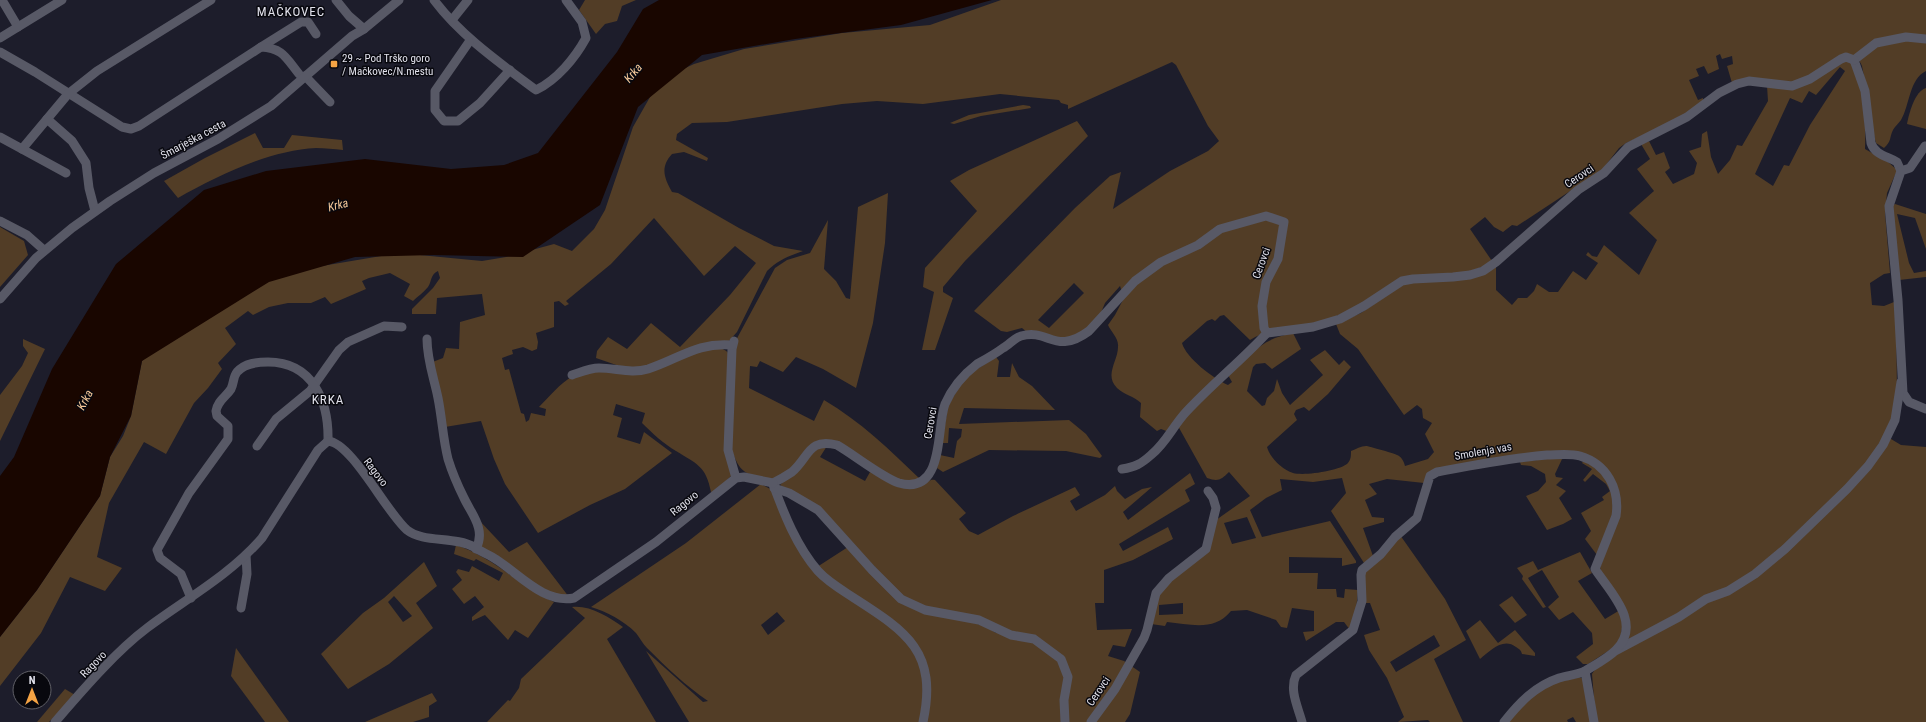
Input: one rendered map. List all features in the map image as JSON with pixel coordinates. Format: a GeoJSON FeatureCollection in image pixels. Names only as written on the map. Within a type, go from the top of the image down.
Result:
{"type":"FeatureCollection","features":[{"type":"Feature","properties":{"kind":"street"},"geometry":{"type":"LineString","coordinates":[[2,0],[18,27]]}},
{"type":"Feature","properties":{"kind":"street"},"geometry":{"type":"LineString","coordinates":[[0,38],[62,0]]}},
{"type":"Feature","properties":{"kind":"street"},"geometry":{"type":"LineString","coordinates":[[22,149],[68,94],[97,71],[211,0]]}},
{"type":"Feature","properties":{"kind":"street"},"geometry":{"type":"LineString","coordinates":[[336,0],[348,16],[364,29]]}},
{"type":"Feature","properties":{"kind":"street","name":"Šmarješka cesta"},"geometry":{"type":"LineString","coordinates":[[0,299],[44,250],[95,211],[154,173],[249,122],[271,106],[302,75],[352,36],[364,29],[399,0]]}},
{"type":"Feature","properties":{"kind":"street"},"geometry":{"type":"LineString","coordinates":[[434,0],[478,45],[536,90],[547,85],[580,49],[586,38],[582,22],[566,0]]}},
{"type":"Feature","properties":{"kind":"street"},"geometry":{"type":"LineString","coordinates":[[452,20],[468,0]]}},
{"type":"Feature","properties":{"kind":"street"},"geometry":{"type":"LineString","coordinates":[[0,52],[122,127],[131,129],[139,126],[301,22],[308,22],[316,34]]}},
{"type":"Feature","properties":{"kind":"street"},"geometry":{"type":"LineString","coordinates":[[1926,39],[1906,37],[1876,43],[1854,60],[1865,91],[1871,143],[1873,148],[1878,153],[1897,162],[1900,171],[1900,178],[1894,189],[1889,206],[1898,300],[1901,382],[1903,393],[1909,402],[1926,409]]}},
{"type":"Feature","properties":{"kind":"street"},"geometry":{"type":"LineString","coordinates":[[469,42],[435,91],[435,110],[444,121],[458,121],[480,103],[510,70]]}},
{"type":"Feature","properties":{"kind":"street"},"geometry":{"type":"LineString","coordinates":[[261,47],[274,48],[279,51],[330,102]]}},
{"type":"Feature","properties":{"kind":"street","name":"Cerovci"},"geometry":{"type":"LineString","coordinates":[[774,486],[793,471],[810,450],[817,444],[828,443],[837,445],[898,483],[908,484],[924,479],[934,468],[940,424],[945,404],[956,384],[968,371],[1020,336],[1039,336],[1060,342],[1071,342],[1080,337],[1089,331],[1135,281],[1161,262],[1198,245],[1220,228],[1266,216],[1284,222],[1278,259],[1266,282],[1262,306],[1264,328],[1267,333],[1313,327],[1340,319],[1364,306],[1402,281],[1453,277],[1483,271],[1496,262],[1578,190],[1604,173],[1628,147],[1687,117],[1719,93],[1736,84],[1748,81],[1792,86],[1810,79],[1841,59],[1846,57],[1854,60]]}},
{"type":"Feature","properties":{"kind":"street"},"geometry":{"type":"LineString","coordinates":[[47,119],[72,141],[86,163],[89,188],[95,211]]}},
{"type":"Feature","properties":{"kind":"street"},"geometry":{"type":"LineString","coordinates":[[0,138],[66,173]]}},
{"type":"Feature","properties":{"kind":"street"},"geometry":{"type":"LineString","coordinates":[[1900,171],[1910,168],[1925,146]]}},
{"type":"Feature","properties":{"kind":"street"},"geometry":{"type":"LineString","coordinates":[[0,221],[27,235],[44,250]]}},
{"type":"Feature","properties":{"kind":"street"},"geometry":{"type":"LineString","coordinates":[[257,446],[276,418],[297,403],[314,386],[339,350],[348,342],[384,326],[402,327]]}},
{"type":"Feature","properties":{"kind":"street"},"geometry":{"type":"LineString","coordinates":[[1122,469],[1137,466],[1153,454],[1165,442],[1173,428],[1187,410],[1228,370],[1248,353],[1267,333]]}},
{"type":"Feature","properties":{"kind":"street"},"geometry":{"type":"LineString","coordinates":[[427,339],[429,366],[438,400],[448,459],[465,500],[476,519],[480,531],[479,544],[476,549]]}},
{"type":"Feature","properties":{"kind":"street"},"geometry":{"type":"LineString","coordinates":[[572,375],[599,368],[632,371],[648,369],[698,348],[712,344],[734,342],[728,450],[736,478],[744,476],[774,486],[818,510],[872,570],[900,598],[925,610],[979,620],[1011,635],[1034,639],[1061,659],[1068,677],[1064,700],[1065,722]]}},
{"type":"Feature","properties":{"kind":"street"},"geometry":{"type":"LineString","coordinates":[[191,598],[181,574],[160,558],[157,550],[189,493],[228,439],[228,426],[217,416],[216,411],[220,400],[231,389],[234,376],[241,368],[251,363],[284,363],[299,369],[314,386],[326,412],[328,441]]}},
{"type":"Feature","properties":{"kind":"street"},"geometry":{"type":"LineString","coordinates":[[1615,650],[1661,627],[1706,599],[1728,591],[1756,574],[1785,549],[1852,483],[1868,466],[1883,445],[1895,420],[1901,382]]}},
{"type":"Feature","properties":{"kind":"street","name":"Ragovo"},"geometry":{"type":"LineString","coordinates":[[55,722],[136,638],[246,555],[262,538],[318,450],[328,441],[334,442],[339,446],[368,477],[386,506],[408,531],[418,536],[459,542],[476,549],[496,559],[547,595],[557,599],[574,598],[656,542],[736,478]]}},
{"type":"Feature","properties":{"kind":"street","name":"Smolenja vas"},"geometry":{"type":"LineString","coordinates":[[1302,722],[1294,694],[1293,681],[1296,675],[1354,630],[1362,601],[1362,570],[1381,554],[1395,537],[1417,518],[1426,482],[1430,476],[1437,472],[1504,459],[1559,454],[1581,456],[1602,469],[1613,482],[1618,506],[1616,516],[1595,569],[1623,611],[1626,620],[1626,631],[1622,641],[1615,650],[1586,671]]}},
{"type":"Feature","properties":{"kind":"street"},"geometry":{"type":"LineString","coordinates":[[774,486],[790,527],[818,571],[839,589],[894,625],[906,635],[916,648],[924,666],[926,708],[923,722]]}},
{"type":"Feature","properties":{"kind":"street","name":"Cerovci"},"geometry":{"type":"LineString","coordinates":[[1091,722],[1115,689],[1144,638],[1156,593],[1169,578],[1206,549],[1216,508],[1213,498],[1208,491]]}},
{"type":"Feature","properties":{"kind":"street"},"geometry":{"type":"LineString","coordinates":[[240,608],[247,574],[246,555]]}},
{"type":"Feature","properties":{"kind":"street"},"geometry":{"type":"LineString","coordinates":[[1504,722],[1521,701],[1539,688],[1557,678],[1586,671],[1594,722]]}},
{"type":"Feature","properties":{"kind":"shaded area"},"geometry":{"type":"Polygon","coordinates":[[[585,0],[636,0],[622,6],[617,21],[605,24],[596,34],[579,10],[585,0]]]}},
{"type":"Feature","properties":{"kind":"shaded area"},"geometry":{"type":"Polygon","coordinates":[[[1001,0],[1926,0],[1926,71],[1916,80],[1910,93],[1904,114],[1894,129],[1887,146],[1884,148],[1876,143],[1872,128],[1870,107],[1862,66],[1857,59],[1851,56],[1834,60],[1803,80],[1792,83],[1780,83],[1757,79],[1732,83],[1727,66],[1733,64],[1732,56],[1722,59],[1720,54],[1716,56],[1719,69],[1708,74],[1704,66],[1696,69],[1699,76],[1689,80],[1698,100],[1703,98],[1703,102],[1679,120],[1626,143],[1619,148],[1602,170],[1517,226],[1512,225],[1503,232],[1494,227],[1485,217],[1470,229],[1492,261],[1482,267],[1461,273],[1418,276],[1400,280],[1357,307],[1332,318],[1269,331],[1250,340],[1224,315],[1220,316],[1215,321],[1212,319],[1207,321],[1182,343],[1189,355],[1201,367],[1215,378],[1228,385],[1232,382],[1228,375],[1257,348],[1273,339],[1293,333],[1301,349],[1272,369],[1265,363],[1256,364],[1253,367],[1247,391],[1262,406],[1265,405],[1267,398],[1274,391],[1277,379],[1282,393],[1290,405],[1323,375],[1310,360],[1325,350],[1339,365],[1344,360],[1351,367],[1328,394],[1309,411],[1304,407],[1296,410],[1294,414],[1297,420],[1267,447],[1271,455],[1281,466],[1293,473],[1305,474],[1322,472],[1344,466],[1350,460],[1351,451],[1364,446],[1397,455],[1402,459],[1405,466],[1428,459],[1434,452],[1425,434],[1432,423],[1423,418],[1422,409],[1417,405],[1404,415],[1358,349],[1340,334],[1336,324],[1361,313],[1405,283],[1470,278],[1483,274],[1496,266],[1496,290],[1512,305],[1518,298],[1527,298],[1534,291],[1537,284],[1549,292],[1558,292],[1573,271],[1586,280],[1598,263],[1586,255],[1588,252],[1592,256],[1597,257],[1604,245],[1639,275],[1657,240],[1629,213],[1654,191],[1637,169],[1650,159],[1641,144],[1649,141],[1656,155],[1664,152],[1670,168],[1665,172],[1673,184],[1694,174],[1697,163],[1689,151],[1701,147],[1702,134],[1707,131],[1711,157],[1718,174],[1730,160],[1737,145],[1742,146],[1768,101],[1767,86],[1783,88],[1811,82],[1839,64],[1849,61],[1854,67],[1858,76],[1861,88],[1865,115],[1865,149],[1888,162],[1896,169],[1896,173],[1887,193],[1885,213],[1890,273],[1884,274],[1870,283],[1872,305],[1884,306],[1894,302],[1896,315],[1897,393],[1895,410],[1886,436],[1901,445],[1926,447],[1926,722],[1596,722],[1592,674],[1598,666],[1620,649],[1626,640],[1629,630],[1625,610],[1614,590],[1602,574],[1600,568],[1619,515],[1620,501],[1613,477],[1591,458],[1581,454],[1568,452],[1513,455],[1436,470],[1428,473],[1424,483],[1387,479],[1369,484],[1377,494],[1365,500],[1372,517],[1384,518],[1384,522],[1363,528],[1373,556],[1372,559],[1364,563],[1331,511],[1346,493],[1342,478],[1313,482],[1280,479],[1282,490],[1266,498],[1250,510],[1262,537],[1330,521],[1356,563],[1342,566],[1342,558],[1289,557],[1289,573],[1318,573],[1317,589],[1336,589],[1337,597],[1344,598],[1345,589],[1358,590],[1356,611],[1350,630],[1344,622],[1336,622],[1306,641],[1303,632],[1314,631],[1314,611],[1292,608],[1287,628],[1281,627],[1276,620],[1247,610],[1231,611],[1224,618],[1209,624],[1193,625],[1167,622],[1165,626],[1151,624],[1155,600],[1162,586],[1209,548],[1212,528],[1216,520],[1250,496],[1229,472],[1219,480],[1207,478],[1178,426],[1173,423],[1169,432],[1161,429],[1157,431],[1140,417],[1141,403],[1117,388],[1113,383],[1112,373],[1118,344],[1108,325],[1124,298],[1120,286],[1105,303],[1100,315],[1091,326],[1079,336],[1065,340],[1028,333],[1022,328],[1007,332],[1001,331],[974,311],[1075,208],[1110,176],[1121,172],[1113,209],[1170,171],[1208,151],[1219,141],[1208,126],[1176,65],[1172,62],[1068,109],[1068,105],[1061,103],[1059,100],[1000,94],[923,104],[877,101],[842,104],[727,122],[692,123],[677,134],[676,140],[708,158],[707,161],[684,152],[672,154],[666,163],[664,173],[672,192],[678,193],[774,246],[803,251],[780,261],[767,271],[737,332],[728,342],[706,343],[647,367],[628,369],[596,358],[597,351],[608,337],[627,349],[651,323],[680,347],[730,295],[756,263],[735,246],[704,276],[654,218],[611,264],[566,301],[569,304],[565,306],[559,301],[554,302],[554,327],[536,333],[538,342],[537,349],[532,351],[523,347],[512,350],[513,354],[502,358],[505,370],[509,369],[521,413],[524,414],[526,422],[529,420],[531,413],[545,416],[546,409],[539,407],[564,382],[582,372],[601,371],[640,373],[649,371],[704,349],[715,348],[724,350],[730,356],[726,446],[732,475],[715,492],[711,492],[706,476],[700,467],[667,445],[642,423],[645,413],[616,404],[613,415],[622,418],[617,437],[640,444],[644,432],[672,453],[625,489],[590,505],[538,533],[505,484],[494,459],[481,421],[445,427],[440,398],[430,363],[443,358],[446,348],[459,349],[460,322],[485,315],[482,294],[437,298],[436,314],[412,314],[412,309],[433,288],[440,278],[438,271],[432,276],[425,291],[413,301],[404,296],[410,284],[390,273],[362,281],[366,289],[331,304],[325,297],[311,303],[288,303],[269,307],[253,315],[248,311],[225,328],[236,344],[218,363],[222,369],[208,388],[194,403],[166,454],[144,442],[109,503],[97,557],[122,568],[105,591],[70,577],[41,633],[0,686],[0,637],[37,590],[100,496],[110,457],[123,436],[131,416],[142,361],[153,347],[169,333],[201,313],[286,272],[399,253],[482,261],[506,257],[554,244],[572,251],[594,229],[605,210],[633,127],[654,90],[668,76],[694,64],[744,49],[842,33],[930,25],[1001,0]],[[1840,67],[1816,95],[1809,91],[1802,103],[1790,98],[1755,174],[1773,186],[1784,165],[1789,166],[1810,125],[1845,71],[1840,67]],[[1074,283],[1038,320],[1049,328],[1084,293],[1074,283]],[[1247,517],[1224,523],[1232,544],[1256,538],[1247,517]],[[1183,603],[1159,605],[1159,615],[1183,614],[1183,603]]]}},
{"type":"Feature","properties":{"kind":"shaded area"},"geometry":{"type":"Polygon","coordinates":[[[1926,88],[1926,129],[1907,124],[1916,98],[1922,90],[1926,88]]]}},
{"type":"Feature","properties":{"kind":"shaded area"},"geometry":{"type":"Polygon","coordinates":[[[1023,105],[1030,106],[1031,108],[981,116],[954,124],[950,123],[969,115],[1023,105]]]}},
{"type":"Feature","properties":{"kind":"shaded area"},"geometry":{"type":"Polygon","coordinates":[[[1077,121],[1088,136],[965,261],[943,287],[943,292],[953,298],[935,350],[922,350],[934,292],[923,287],[925,268],[977,211],[950,181],[969,170],[1077,121]]]}},
{"type":"Feature","properties":{"kind":"shaded area"},"geometry":{"type":"Polygon","coordinates":[[[255,133],[263,148],[284,148],[292,135],[342,140],[343,150],[316,148],[298,150],[262,159],[227,173],[178,198],[164,181],[205,158],[255,133]]]}},
{"type":"Feature","properties":{"kind":"shaded area"},"geometry":{"type":"Polygon","coordinates":[[[888,193],[885,243],[873,323],[856,388],[823,369],[796,357],[783,372],[760,361],[757,367],[750,366],[749,388],[814,421],[824,400],[850,417],[886,447],[920,479],[901,482],[828,441],[790,470],[774,479],[751,475],[742,469],[738,464],[731,448],[735,342],[775,268],[787,260],[810,253],[828,220],[824,269],[836,281],[846,298],[850,299],[858,207],[888,193]]]}},
{"type":"Feature","properties":{"kind":"shaded area"},"geometry":{"type":"Polygon","coordinates":[[[1895,204],[1926,214],[1926,249],[1915,218],[1897,214],[1909,263],[1914,273],[1926,271],[1926,277],[1899,280],[1892,206],[1895,204]]]}},
{"type":"Feature","properties":{"kind":"shaded area"},"geometry":{"type":"Polygon","coordinates":[[[0,227],[24,241],[28,255],[0,287],[0,227]]]}},
{"type":"Feature","properties":{"kind":"shaded area"},"geometry":{"type":"Polygon","coordinates":[[[23,339],[45,349],[0,441],[0,395],[22,366],[28,353],[23,346],[23,339]]]}},
{"type":"Feature","properties":{"kind":"shaded area"},"geometry":{"type":"Polygon","coordinates":[[[996,357],[999,361],[997,377],[1010,377],[1012,363],[1019,377],[1032,386],[1055,410],[964,408],[959,424],[1069,420],[1086,434],[1102,456],[1100,458],[1066,451],[989,450],[943,472],[937,468],[940,455],[954,458],[957,441],[961,437],[962,429],[949,428],[948,443],[942,443],[948,406],[965,377],[996,357]]]}},
{"type":"Feature","properties":{"kind":"shaded area"},"geometry":{"type":"Polygon","coordinates":[[[827,446],[820,457],[865,481],[870,472],[889,480],[910,484],[935,480],[966,513],[959,519],[969,531],[978,535],[1013,516],[1075,487],[1080,495],[1070,501],[1076,511],[1105,495],[1115,486],[1117,491],[1125,499],[1142,489],[1152,487],[1123,512],[1128,520],[1190,473],[1195,484],[1185,490],[1190,501],[1119,544],[1123,551],[1168,527],[1173,539],[1133,560],[1104,570],[1104,603],[1095,603],[1097,630],[1132,629],[1125,647],[1113,645],[1108,656],[1124,661],[1140,672],[1130,714],[1125,722],[689,722],[646,651],[703,702],[708,701],[684,683],[661,662],[631,628],[615,617],[591,607],[686,543],[761,484],[772,490],[817,567],[848,547],[902,604],[985,626],[996,633],[999,629],[936,611],[906,600],[821,510],[780,485],[816,448],[827,446]],[[777,612],[761,625],[768,635],[785,621],[777,612]]]}},
{"type":"Feature","properties":{"kind":"shaded area"},"geometry":{"type":"Polygon","coordinates":[[[1563,457],[1555,474],[1556,477],[1563,478],[1556,485],[1566,491],[1559,498],[1572,519],[1547,530],[1526,496],[1538,491],[1546,482],[1545,474],[1531,466],[1521,465],[1520,462],[1563,457]]]}},
{"type":"Feature","properties":{"kind":"shaded area"},"geometry":{"type":"Polygon","coordinates":[[[1584,460],[1604,476],[1613,497],[1614,515],[1610,530],[1597,555],[1585,539],[1591,531],[1581,513],[1604,500],[1602,497],[1610,491],[1606,484],[1593,474],[1585,482],[1583,480],[1592,469],[1582,463],[1584,460]]]}},
{"type":"Feature","properties":{"kind":"shaded area"},"geometry":{"type":"Polygon","coordinates":[[[478,519],[509,552],[527,542],[569,597],[549,593],[480,549],[478,519]]]}},
{"type":"Feature","properties":{"kind":"shaded area"},"geometry":{"type":"Polygon","coordinates":[[[1400,535],[1445,599],[1466,640],[1434,659],[1463,722],[1430,722],[1428,720],[1398,722],[1404,717],[1387,678],[1369,650],[1364,635],[1380,630],[1370,603],[1365,603],[1363,579],[1367,568],[1400,535]],[[1434,635],[1390,662],[1396,672],[1440,646],[1434,635]]]}},
{"type":"Feature","properties":{"kind":"shaded area"},"geometry":{"type":"Polygon","coordinates":[[[456,545],[482,557],[554,602],[528,638],[515,630],[508,640],[485,615],[472,621],[472,617],[484,607],[475,596],[464,604],[452,589],[462,580],[456,572],[458,569],[469,572],[472,566],[499,581],[503,573],[476,559],[474,561],[454,554],[456,545]]]}},
{"type":"Feature","properties":{"kind":"shaded area"},"geometry":{"type":"Polygon","coordinates":[[[1580,552],[1592,573],[1578,581],[1605,619],[1620,610],[1624,618],[1619,644],[1588,664],[1583,664],[1576,657],[1593,644],[1592,633],[1573,612],[1559,620],[1548,607],[1559,597],[1542,570],[1528,578],[1546,607],[1543,608],[1522,579],[1523,576],[1517,568],[1533,561],[1538,570],[1580,552]]]}},
{"type":"Feature","properties":{"kind":"shaded area"},"geometry":{"type":"Polygon","coordinates":[[[424,562],[437,586],[416,603],[433,628],[389,664],[348,689],[321,654],[363,613],[384,598],[424,562]],[[394,596],[388,602],[403,622],[412,616],[394,596]]]}},
{"type":"Feature","properties":{"kind":"shaded area"},"geometry":{"type":"Polygon","coordinates":[[[1512,596],[1527,615],[1515,623],[1499,605],[1512,596]]]}},
{"type":"Feature","properties":{"kind":"shaded area"},"geometry":{"type":"Polygon","coordinates":[[[572,607],[592,610],[623,627],[607,639],[656,722],[487,722],[508,700],[510,701],[519,688],[521,679],[585,618],[572,607]]]}},
{"type":"Feature","properties":{"kind":"shaded area"},"geometry":{"type":"Polygon","coordinates":[[[1480,620],[1498,643],[1515,630],[1535,653],[1535,656],[1522,654],[1511,644],[1502,644],[1492,649],[1480,659],[1466,631],[1480,620]]]}},
{"type":"Feature","properties":{"kind":"shaded area"},"geometry":{"type":"Polygon","coordinates":[[[236,648],[289,722],[265,722],[231,676],[236,648]]]}},
{"type":"Feature","properties":{"kind":"shaded area"},"geometry":{"type":"Polygon","coordinates":[[[1579,677],[1586,680],[1591,722],[1576,722],[1573,717],[1567,720],[1568,722],[1506,722],[1539,691],[1559,681],[1579,677]]]}},
{"type":"Feature","properties":{"kind":"shaded area"},"geometry":{"type":"Polygon","coordinates":[[[65,689],[75,695],[49,722],[37,722],[47,710],[52,710],[52,704],[65,689]]]}},
{"type":"Feature","properties":{"kind":"shaded area"},"geometry":{"type":"Polygon","coordinates":[[[432,693],[437,701],[429,706],[429,717],[413,722],[365,722],[432,693]]]}},
{"type":"Feature","properties":{"kind":"water","name":"Krka"},"geometry":{"type":"Polygon","coordinates":[[[659,0],[992,0],[901,25],[795,39],[702,55],[638,107],[600,205],[523,257],[434,255],[355,257],[269,282],[142,361],[131,416],[110,457],[100,496],[37,590],[0,637],[0,476],[14,457],[52,369],[116,264],[204,190],[266,171],[365,159],[451,169],[504,165],[538,153],[617,52],[643,9],[659,0]]]}},
{"type":"Feature","properties":{"kind":"place","name":"29 ~ Pod Trško goro / Mačkovec/N.mestu"},"geometry":{"type":"Point","coordinates":[334,64]}},
{"type":"Feature","properties":{"kind":"district","name":"MAČKOVEC"},"geometry":{"type":"Point","coordinates":[291,11]}},
{"type":"Feature","properties":{"kind":"district","name":"KRKA"},"geometry":{"type":"Point","coordinates":[328,399]}}]}
